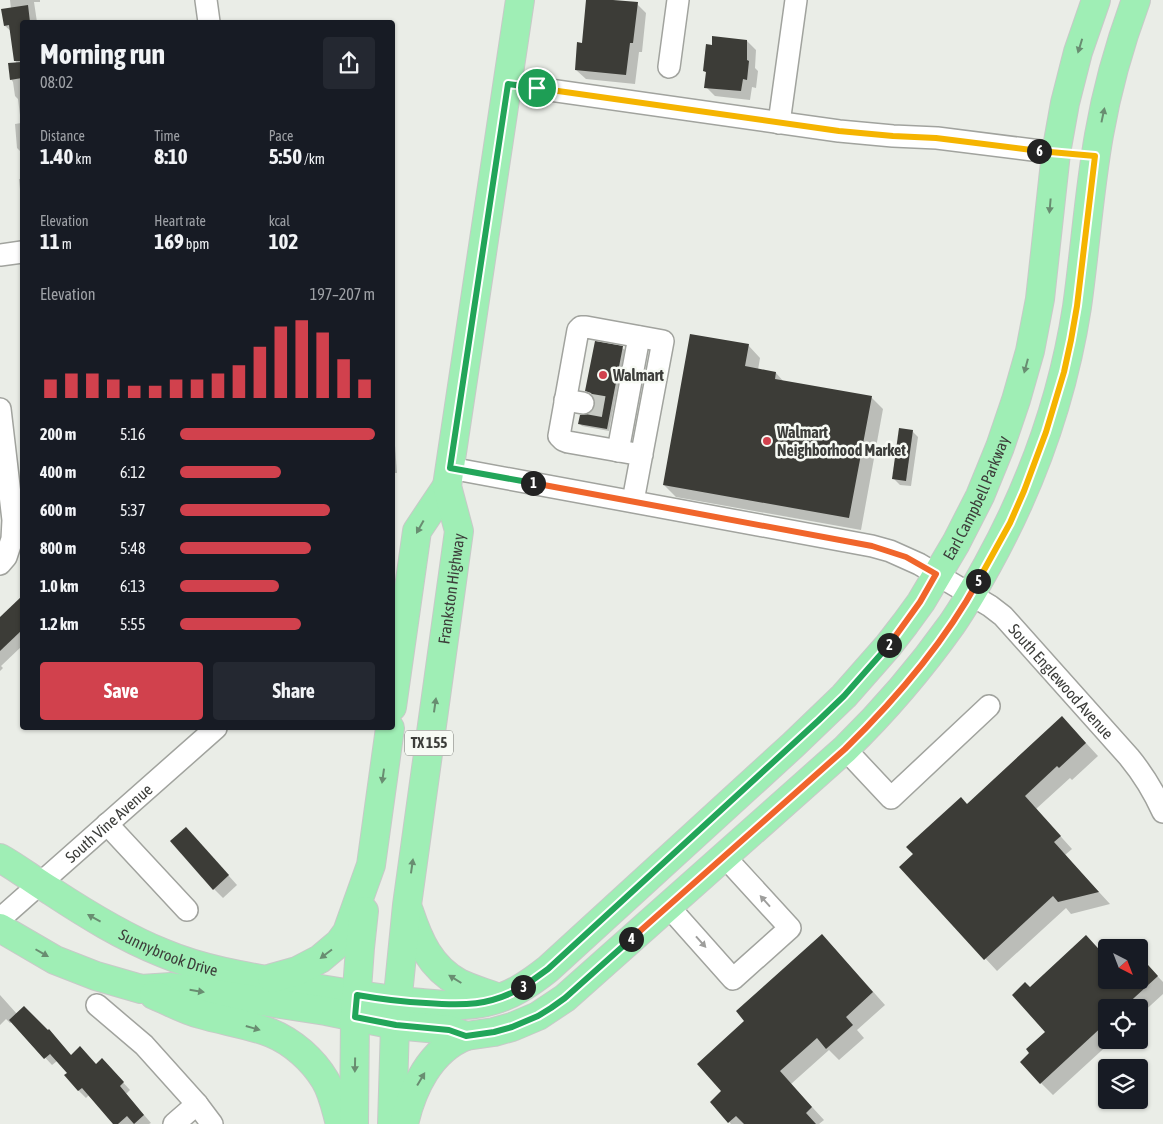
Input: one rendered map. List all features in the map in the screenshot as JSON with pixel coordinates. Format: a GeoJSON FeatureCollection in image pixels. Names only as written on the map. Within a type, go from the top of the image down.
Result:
{"type":"FeatureCollection","features":[{"type":"Feature","properties":{"kind":"main road","name":"Frankston Highway"},"geometry":{"type":"LineString","coordinates":[[397,1013],[407,905],[459,531],[449,477],[520,0]]}},
{"type":"Feature","properties":{"kind":"main road","name":"Earl Campbell Parkway"},"geometry":{"type":"LineString","coordinates":[[397,1013],[485,1002],[499,998],[522,988],[548,969],[844,696],[888,646],[920,602],[956,543],[991,472],[1024,375],[1040,299],[1056,153],[1065,103],[1071,77],[1096,0]]}},
{"type":"Feature","properties":{"kind":"main road","name":"Earl Campbell Parkway"},"geometry":{"type":"LineString","coordinates":[[356,1006],[397,1013],[466,1036],[512,1027],[538,1016],[565,998],[845,749],[909,680],[952,623],[971,594],[1010,523],[1046,432],[1062,380],[1071,340],[1099,133],[1114,69],[1136,0]]}},
{"type":"Feature","properties":{"kind":"main road"},"geometry":{"type":"LineString","coordinates":[[1056,153],[1095,156]]}},
{"type":"Feature","properties":{"kind":"main road","name":"TX 155"},"geometry":{"type":"LineString","coordinates":[[395,686],[417,532],[449,477]]}},
{"type":"Feature","properties":{"kind":"main road"},"geometry":{"type":"LineString","coordinates":[[818,721],[845,749]]}},
{"type":"Feature","properties":{"kind":"main road","name":"TX 155"},"geometry":{"type":"LineString","coordinates":[[354,1124],[356,1006],[361,938],[390,730]]}},
{"type":"Feature","properties":{"kind":"main road"},"geometry":{"type":"LineString","coordinates":[[732,800],[756,828]]}},
{"type":"Feature","properties":{"kind":"main road"},"geometry":{"type":"LineString","coordinates":[[698,831],[724,856]]}},
{"type":"Feature","properties":{"kind":"main road","name":"Sunnybrook Drive"},"geometry":{"type":"LineString","coordinates":[[0,858],[88,914],[137,942],[163,953],[186,962],[237,975],[267,980],[356,1006]]}},
{"type":"Feature","properties":{"kind":"main road"},"geometry":{"type":"LineString","coordinates":[[267,980],[310,965],[339,943],[352,921],[370,865]]}},
{"type":"Feature","properties":{"kind":"main road"},"geometry":{"type":"LineString","coordinates":[[646,879],[668,906]]}},
{"type":"Feature","properties":{"kind":"main road"},"geometry":{"type":"LineString","coordinates":[[407,905],[422,946],[444,973],[460,983],[499,998]]}},
{"type":"Feature","properties":{"kind":"main road","name":"Sunnybrook Drive"},"geometry":{"type":"LineString","coordinates":[[0,928],[55,960],[96,976],[141,989],[171,987],[326,1011],[356,1006]]}},
{"type":"Feature","properties":{"kind":"main road"},"geometry":{"type":"LineString","coordinates":[[141,989],[198,1014],[269,1032],[284,1039],[300,1051],[326,1081],[340,1124]]}},
{"type":"Feature","properties":{"kind":"main road","name":"TX 155"},"geometry":{"type":"LineString","coordinates":[[392,1124],[397,1013]]}},
{"type":"Feature","properties":{"kind":"main road"},"geometry":{"type":"LineString","coordinates":[[404,1124],[410,1100],[428,1066],[453,1042],[466,1036]]}},
{"type":"Feature","properties":{"kind":"street"},"geometry":{"type":"LineString","coordinates":[[206,0],[209,20]]}},
{"type":"Feature","properties":{"kind":"street"},"geometry":{"type":"LineString","coordinates":[[669,67],[678,0]]}},
{"type":"Feature","properties":{"kind":"street"},"geometry":{"type":"LineString","coordinates":[[779,123],[796,0]]}},
{"type":"Feature","properties":{"kind":"street"},"geometry":{"type":"LineString","coordinates":[[508,84],[848,132],[936,138],[1056,153]]}},
{"type":"Feature","properties":{"kind":"street"},"geometry":{"type":"LineString","coordinates":[[0,255],[20,252]]}},
{"type":"Feature","properties":{"kind":"street"},"geometry":{"type":"LineString","coordinates":[[633,501],[642,455],[663,341],[581,327],[578,330],[574,402],[559,436],[563,440],[642,455]]}},
{"type":"Feature","properties":{"kind":"street"},"geometry":{"type":"LineString","coordinates":[[618,451],[618,409],[639,337]]}},
{"type":"Feature","properties":{"kind":"street"},"geometry":{"type":"LineString","coordinates":[[0,409],[13,520],[12,540],[6,557],[0,564]]}},
{"type":"Feature","properties":{"kind":"street","name":"South Englewood Avenue"},"geometry":{"type":"LineString","coordinates":[[449,477],[633,501],[872,546],[906,557],[990,606],[1013,627],[1123,750],[1146,780],[1163,812]]}},
{"type":"Feature","properties":{"kind":"street"},"geometry":{"type":"LineString","coordinates":[[845,749],[891,798],[989,706]]}},
{"type":"Feature","properties":{"kind":"street","name":"South Vine Avenue"},"geometry":{"type":"LineString","coordinates":[[0,919],[214,730]]}},
{"type":"Feature","properties":{"kind":"street"},"geometry":{"type":"LineString","coordinates":[[107,824],[188,910]]}},
{"type":"Feature","properties":{"kind":"street"},"geometry":{"type":"LineString","coordinates":[[668,906],[734,979],[790,928],[724,856]]}},
{"type":"Feature","properties":{"kind":"street"},"geometry":{"type":"LineString","coordinates":[[97,1004],[144,1045],[197,1104],[212,1124]]}},
{"type":"Feature","properties":{"kind":"street"},"geometry":{"type":"LineString","coordinates":[[174,1124],[197,1104]]}},
{"type":"Feature","properties":{"kind":"building"},"geometry":{"type":"Polygon","coordinates":[[[586,0],[638,2],[633,43],[630,43],[626,75],[575,70],[577,42],[582,43],[586,0]]]}},
{"type":"Feature","properties":{"kind":"building"},"geometry":{"type":"Polygon","coordinates":[[[28,5],[30,20],[20,20],[20,61],[14,61],[9,25],[4,26],[1,9],[28,5]]]}},
{"type":"Feature","properties":{"kind":"building"},"geometry":{"type":"Polygon","coordinates":[[[712,36],[747,40],[747,60],[749,61],[747,80],[743,79],[741,91],[704,88],[706,72],[703,71],[706,44],[712,45],[712,36]]]}},
{"type":"Feature","properties":{"kind":"building"},"geometry":{"type":"Polygon","coordinates":[[[20,62],[20,78],[10,80],[8,63],[20,62]]]}},
{"type":"Feature","properties":{"kind":"building","name":"Walmart Neighborhood Market"},"geometry":{"type":"Polygon","coordinates":[[[690,334],[749,344],[745,366],[776,372],[775,379],[872,396],[849,518],[663,485],[690,334]]]}},
{"type":"Feature","properties":{"kind":"building","name":"Walmart"},"geometry":{"type":"Polygon","coordinates":[[[595,341],[623,346],[607,429],[578,424],[580,415],[593,411],[595,406],[591,393],[585,391],[595,341]]]}},
{"type":"Feature","properties":{"kind":"building"},"geometry":{"type":"Polygon","coordinates":[[[899,428],[913,430],[906,481],[892,479],[899,428]]]}},
{"type":"Feature","properties":{"kind":"building"},"geometry":{"type":"Polygon","coordinates":[[[20,598],[20,632],[0,651],[0,617],[20,598]]]}},
{"type":"Feature","properties":{"kind":"building"},"geometry":{"type":"Polygon","coordinates":[[[1062,716],[1086,743],[1059,768],[1057,766],[1025,796],[1061,836],[1054,842],[1099,892],[1058,902],[1053,896],[984,960],[899,867],[913,854],[906,847],[961,797],[967,804],[1062,716]]]}},
{"type":"Feature","properties":{"kind":"building"},"geometry":{"type":"Polygon","coordinates":[[[186,827],[229,875],[213,890],[170,841],[186,827]]]}},
{"type":"Feature","properties":{"kind":"building"},"geometry":{"type":"Polygon","coordinates":[[[822,934],[873,992],[846,1017],[853,1025],[826,1049],[817,1038],[780,1071],[812,1107],[806,1113],[816,1124],[744,1124],[736,1116],[728,1123],[710,1102],[721,1091],[697,1064],[744,1021],[736,1011],[822,934]]]}},
{"type":"Feature","properties":{"kind":"building"},"geometry":{"type":"Polygon","coordinates":[[[1086,935],[1098,948],[1098,989],[1144,989],[1133,999],[1098,999],[1098,1030],[1040,1084],[1020,1062],[1029,1053],[1026,1049],[1045,1032],[1012,995],[1025,982],[1030,987],[1086,935]]]}},
{"type":"Feature","properties":{"kind":"building"},"geometry":{"type":"Polygon","coordinates":[[[1148,965],[1158,976],[1148,985],[1148,965]]]}},
{"type":"Feature","properties":{"kind":"building"},"geometry":{"type":"Polygon","coordinates":[[[24,1006],[49,1029],[71,1055],[80,1046],[96,1064],[102,1058],[124,1082],[120,1086],[144,1115],[134,1124],[127,1116],[118,1124],[113,1124],[82,1088],[78,1091],[64,1075],[67,1073],[50,1054],[44,1059],[9,1020],[24,1006]]]}},
{"type":"Feature","properties":{"kind":"tunnel"},"geometry":{"type":"LineString","coordinates":[[583,403],[611,408]]}},
{"type":"Feature","properties":{"kind":"place","name":"Walmart"},"geometry":{"type":"Point","coordinates":[603,375]}},
{"type":"Feature","properties":{"kind":"place","name":"Walmart Neighborhood Market"},"geometry":{"type":"Point","coordinates":[767,441]}},
{"type":"Feature","properties":{"kind":"route"},"geometry":{"type":"LineString","coordinates":[[508,84],[537,88],[839,131],[936,138],[993,146],[1095,156],[1077,306],[1071,340],[1064,372],[1046,432],[1010,523],[971,594],[952,623],[909,680],[866,729],[565,998],[538,1016],[512,1027],[466,1036],[449,1030],[396,1025],[355,1017],[357,995],[454,1006],[469,1005],[510,994],[535,979],[793,745],[844,696],[888,646],[920,602],[936,574],[906,557],[872,546],[450,468],[508,84]]}}]}
